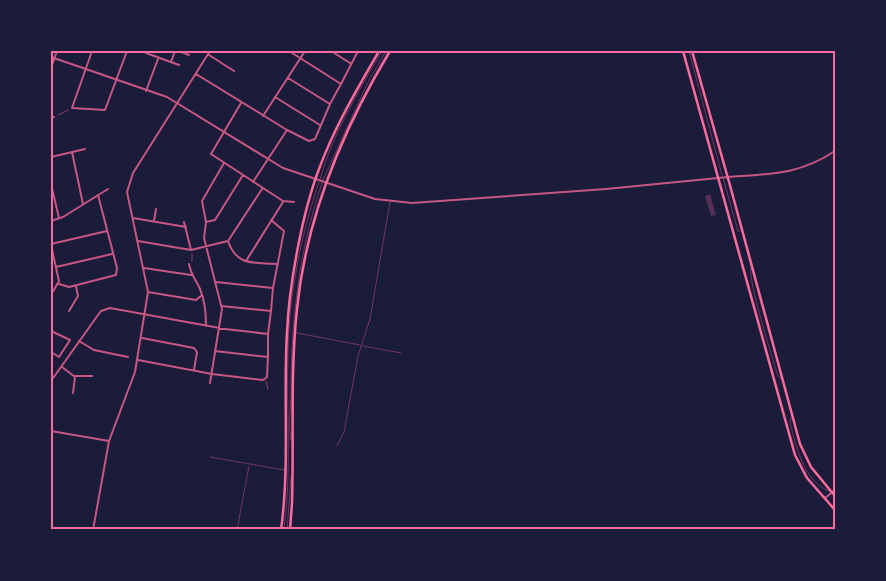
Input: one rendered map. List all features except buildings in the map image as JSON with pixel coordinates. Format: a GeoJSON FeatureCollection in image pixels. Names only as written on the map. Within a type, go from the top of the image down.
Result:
{"type":"FeatureCollection","features":[{"type":"Feature","properties":{"kind":"main road"},"geometry":{"type":"LineString","coordinates":[[282,530],[286,471],[285,398],[289,309],[297,255],[315,178],[348,106],[381,51]]}},
{"type":"Feature","properties":{"kind":"main road"},"geometry":{"type":"LineString","coordinates":[[288,530],[293,473],[295,333],[303,269],[325,181],[365,94],[390,51]]}},
{"type":"Feature","properties":{"kind":"main road"},"geometry":{"type":"LineString","coordinates":[[684,51],[795,455],[801,469],[835,510]]}},
{"type":"Feature","properties":{"kind":"main road"},"geometry":{"type":"LineString","coordinates":[[690,51],[728,177],[792,416],[808,462],[833,491],[835,496]]}},
{"type":"Feature","properties":{"kind":"street"},"geometry":{"type":"LineString","coordinates":[[51,68],[57,51]]}},
{"type":"Feature","properties":{"kind":"street"},"geometry":{"type":"LineString","coordinates":[[92,51],[72,108],[105,110],[126,51]]}},
{"type":"Feature","properties":{"kind":"street"},"geometry":{"type":"LineString","coordinates":[[171,62],[175,51]]}},
{"type":"Feature","properties":{"kind":"street"},"geometry":{"type":"LineString","coordinates":[[179,51],[189,55]]}},
{"type":"Feature","properties":{"kind":"street"},"geometry":{"type":"LineString","coordinates":[[93,530],[109,441],[135,372],[146,314],[148,292],[128,192],[130,179],[210,51]]}},
{"type":"Feature","properties":{"kind":"street"},"geometry":{"type":"LineString","coordinates":[[289,51],[341,84]]}},
{"type":"Feature","properties":{"kind":"street"},"geometry":{"type":"LineString","coordinates":[[264,116],[305,51]]}},
{"type":"Feature","properties":{"kind":"street"},"geometry":{"type":"LineString","coordinates":[[331,51],[351,64]]}},
{"type":"Feature","properties":{"kind":"street"},"geometry":{"type":"LineString","coordinates":[[196,74],[241,103],[309,141],[315,139],[330,104],[358,51]]}},
{"type":"Feature","properties":{"kind":"street"},"geometry":{"type":"LineString","coordinates":[[146,53],[152,53],[158,59],[179,65]]}},
{"type":"Feature","properties":{"kind":"street"},"geometry":{"type":"LineString","coordinates":[[209,55],[234,71]]}},
{"type":"Feature","properties":{"kind":"street"},"geometry":{"type":"LineString","coordinates":[[53,58],[178,103],[283,168],[375,199],[390,202],[412,203],[570,192],[728,177],[770,175],[792,171],[809,165],[835,151]]}},
{"type":"Feature","properties":{"kind":"street"},"geometry":{"type":"LineString","coordinates":[[146,90],[158,59]]}},
{"type":"Feature","properties":{"kind":"street"},"geometry":{"type":"LineString","coordinates":[[288,78],[330,104]]}},
{"type":"Feature","properties":{"kind":"street"},"geometry":{"type":"LineString","coordinates":[[275,97],[320,125]]}},
{"type":"Feature","properties":{"kind":"street"},"geometry":{"type":"LineString","coordinates":[[241,103],[211,154],[283,201],[294,202]]}},
{"type":"Feature","properties":{"kind":"street"},"geometry":{"type":"LineString","coordinates":[[253,182],[287,130]]}},
{"type":"Feature","properties":{"kind":"street"},"geometry":{"type":"LineString","coordinates":[[51,157],[85,149]]}},
{"type":"Feature","properties":{"kind":"street"},"geometry":{"type":"LineString","coordinates":[[72,152],[84,204]]}},
{"type":"Feature","properties":{"kind":"street"},"geometry":{"type":"LineString","coordinates":[[210,383],[220,328],[221,306],[204,238],[206,222],[202,198],[224,163]]}},
{"type":"Feature","properties":{"kind":"street"},"geometry":{"type":"LineString","coordinates":[[206,222],[215,220],[243,175]]}},
{"type":"Feature","properties":{"kind":"street"},"geometry":{"type":"LineString","coordinates":[[51,184],[59,219]]}},
{"type":"Feature","properties":{"kind":"street"},"geometry":{"type":"LineString","coordinates":[[138,241],[191,250],[228,241],[262,188]]}},
{"type":"Feature","properties":{"kind":"street"},"geometry":{"type":"LineString","coordinates":[[51,221],[59,219],[108,189]]}},
{"type":"Feature","properties":{"kind":"street"},"geometry":{"type":"LineString","coordinates":[[58,284],[66,287],[76,286],[114,277],[117,270],[98,195]]}},
{"type":"Feature","properties":{"kind":"street"},"geometry":{"type":"LineString","coordinates":[[246,261],[283,201]]}},
{"type":"Feature","properties":{"kind":"street"},"geometry":{"type":"LineString","coordinates":[[154,221],[156,209]]}},
{"type":"Feature","properties":{"kind":"street"},"geometry":{"type":"LineString","coordinates":[[133,218],[186,227]]}},
{"type":"Feature","properties":{"kind":"street"},"geometry":{"type":"LineString","coordinates":[[137,360],[212,374],[266,379],[273,288],[284,231],[272,220]]}},
{"type":"Feature","properties":{"kind":"street"},"geometry":{"type":"LineString","coordinates":[[184,222],[191,250]]}},
{"type":"Feature","properties":{"kind":"street"},"geometry":{"type":"LineString","coordinates":[[51,295],[58,284],[51,244],[107,231]]}},
{"type":"Feature","properties":{"kind":"street"},"geometry":{"type":"LineString","coordinates":[[228,241],[233,254],[246,261],[278,264]]}},
{"type":"Feature","properties":{"kind":"street"},"geometry":{"type":"LineString","coordinates":[[56,267],[113,254]]}},
{"type":"Feature","properties":{"kind":"street"},"geometry":{"type":"LineString","coordinates":[[189,264],[191,275],[202,295],[206,325]]}},
{"type":"Feature","properties":{"kind":"street"},"geometry":{"type":"LineString","coordinates":[[144,268],[191,275]]}},
{"type":"Feature","properties":{"kind":"street"},"geometry":{"type":"LineString","coordinates":[[216,282],[273,288]]}},
{"type":"Feature","properties":{"kind":"street"},"geometry":{"type":"LineString","coordinates":[[69,311],[78,296],[76,286]]}},
{"type":"Feature","properties":{"kind":"street"},"geometry":{"type":"LineString","coordinates":[[148,292],[196,300],[200,299],[202,295]]}},
{"type":"Feature","properties":{"kind":"street"},"geometry":{"type":"LineString","coordinates":[[221,306],[271,311]]}},
{"type":"Feature","properties":{"kind":"street"},"geometry":{"type":"LineString","coordinates":[[51,381],[98,315],[106,309],[117,308],[220,328],[268,334]]}},
{"type":"Feature","properties":{"kind":"street"},"geometry":{"type":"LineString","coordinates":[[51,331],[70,340],[59,357],[51,352]]}},
{"type":"Feature","properties":{"kind":"street"},"geometry":{"type":"LineString","coordinates":[[142,338],[194,348],[197,352],[194,370]]}},
{"type":"Feature","properties":{"kind":"street"},"geometry":{"type":"LineString","coordinates":[[79,341],[94,350],[128,357]]}},
{"type":"Feature","properties":{"kind":"street"},"geometry":{"type":"LineString","coordinates":[[215,351],[268,357]]}},
{"type":"Feature","properties":{"kind":"street"},"geometry":{"type":"LineString","coordinates":[[62,367],[74,376],[92,376]]}},
{"type":"Feature","properties":{"kind":"street"},"geometry":{"type":"LineString","coordinates":[[51,373],[55,375]]}},
{"type":"Feature","properties":{"kind":"street"},"geometry":{"type":"LineString","coordinates":[[73,392],[74,376]]}},
{"type":"Feature","properties":{"kind":"street"},"geometry":{"type":"LineString","coordinates":[[51,431],[109,441]]}},
{"type":"Feature","properties":{"kind":"street"},"geometry":{"type":"LineString","coordinates":[[825,498],[833,491]]}},
{"type":"Feature","properties":{"kind":"lane"},"geometry":{"type":"LineString","coordinates":[[286,471],[288,349],[291,309],[300,253],[319,180],[330,150],[349,109],[381,51]]}},
{"type":"Feature","properties":{"kind":"lane"},"geometry":{"type":"LineString","coordinates":[[293,444],[291,439],[291,378],[294,309],[302,261],[325,181],[367,84],[386,51]]}},
{"type":"Feature","properties":{"kind":"lane"},"geometry":{"type":"LineString","coordinates":[[690,51],[738,231],[743,232]]}},
{"type":"Feature","properties":{"kind":"lane"},"geometry":{"type":"LineString","coordinates":[[337,446],[344,432],[361,346],[370,319],[390,202]]}},
{"type":"Feature","properties":{"kind":"lane"},"geometry":{"type":"LineString","coordinates":[[295,333],[401,353]]}},
{"type":"Feature","properties":{"kind":"lane"},"geometry":{"type":"LineString","coordinates":[[792,416],[790,422],[802,462],[823,490],[833,491]]}},
{"type":"Feature","properties":{"kind":"lane"},"geometry":{"type":"LineString","coordinates":[[210,457],[293,473]]}},
{"type":"Feature","properties":{"kind":"lane"},"geometry":{"type":"LineString","coordinates":[[237,530],[250,464]]}},
{"type":"Feature","properties":{"kind":"path"},"geometry":{"type":"LineString","coordinates":[[53,118],[72,108]]}},
{"type":"Feature","properties":{"kind":"path"},"geometry":{"type":"LineString","coordinates":[[189,264],[191,264],[191,250]]}},
{"type":"Feature","properties":{"kind":"path"},"geometry":{"type":"LineString","coordinates":[[266,379],[268,389]]}}]}
